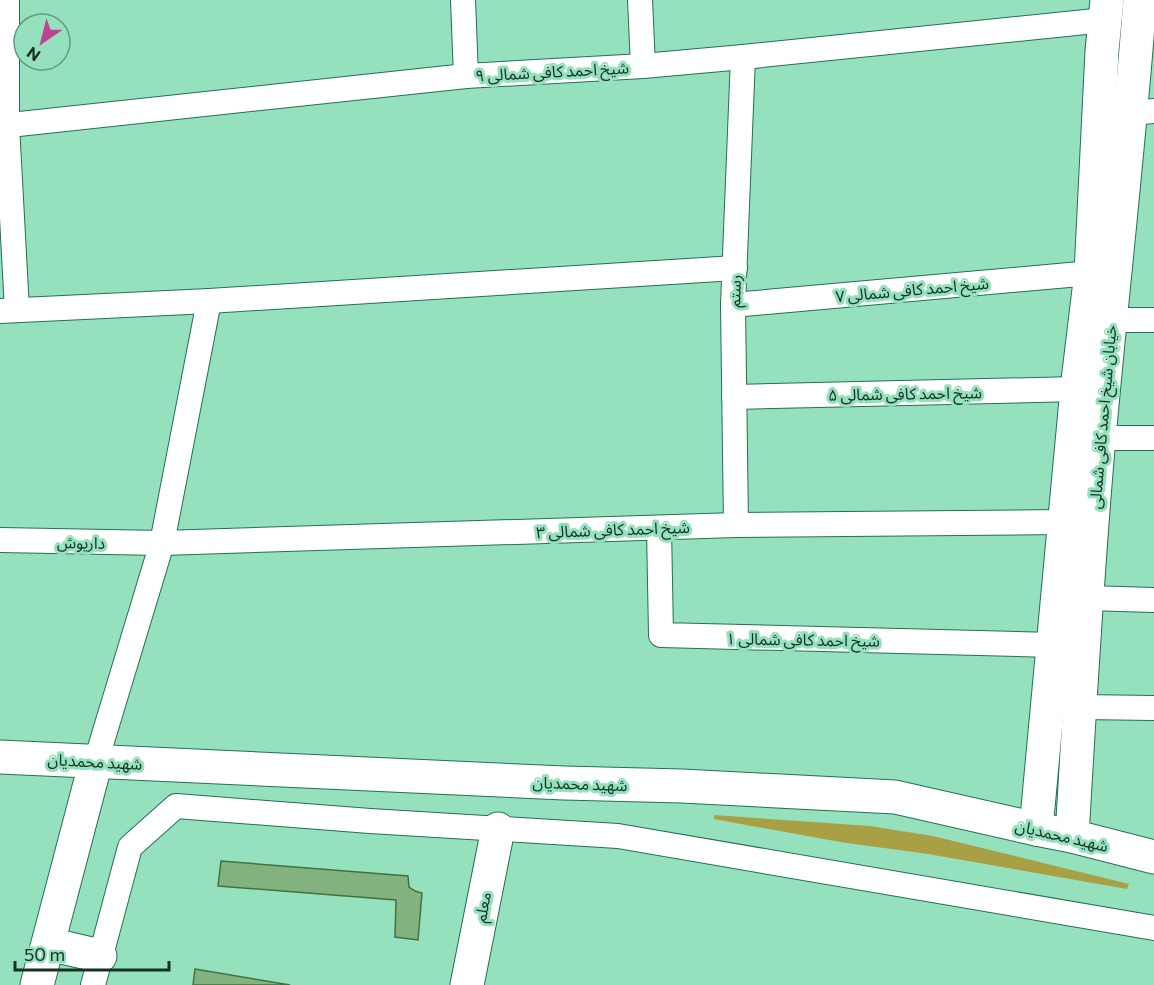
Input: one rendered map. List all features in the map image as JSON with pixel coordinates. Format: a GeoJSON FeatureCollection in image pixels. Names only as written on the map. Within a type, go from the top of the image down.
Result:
{"type":"FeatureCollection","features":[{"type":"Feature","properties":{"kind":"street"},"geometry":{"type":"LineString","coordinates":[[7,0],[3,126],[8,310],[209,301],[735,268]]}},
{"type":"Feature","properties":{"kind":"street"},"geometry":{"type":"LineString","coordinates":[[463,0],[466,76]]}},
{"type":"Feature","properties":{"kind":"street"},"geometry":{"type":"LineString","coordinates":[[640,0],[643,66]]}},
{"type":"Feature","properties":{"kind":"street","name":"خیابان شیخ احمد کافی شمالی"},"geometry":{"type":"LineString","coordinates":[[1072,836],[1099,438],[1111,320],[1143,112],[1140,0]]}},
{"type":"Feature","properties":{"kind":"street","name":"شیخ احمد کافی شمالی ۹"},"geometry":{"type":"LineString","coordinates":[[3,126],[466,76],[643,66],[743,57],[1106,10]]}},
{"type":"Feature","properties":{"kind":"street","name":"خیابان شیخ احمد کافی شمالی"},"geometry":{"type":"LineString","coordinates":[[1036,829],[1077,389],[1091,273],[1106,10]]}},
{"type":"Feature","properties":{"kind":"street","name":"رستم"},"geometry":{"type":"LineString","coordinates":[[736,525],[733,306],[743,57]]}},
{"type":"Feature","properties":{"kind":"street","name":"شیخ احمد کافی شمالی ۷"},"geometry":{"type":"LineString","coordinates":[[733,306],[1091,273]]}},
{"type":"Feature","properties":{"kind":"street"},"geometry":{"type":"LineString","coordinates":[[37,985],[96,761],[162,543],[209,301]]}},
{"type":"Feature","properties":{"kind":"street"},"geometry":{"type":"LineString","coordinates":[[1111,320],[1154,320]]}},
{"type":"Feature","properties":{"kind":"street","name":"شیخ احمد کافی شمالی ۵"},"geometry":{"type":"LineString","coordinates":[[734,397],[1077,389]]}},
{"type":"Feature","properties":{"kind":"street"},"geometry":{"type":"LineString","coordinates":[[1099,438],[1154,438]]}},
{"type":"Feature","properties":{"kind":"street","name":"شیخ احمد کافی شمالی ۳"},"geometry":{"type":"LineString","coordinates":[[162,543],[736,525],[1064,522]]}},
{"type":"Feature","properties":{"kind":"street","name":"شیخ احمد کافی شمالی ۱"},"geometry":{"type":"LineString","coordinates":[[659,528],[661,635],[1053,645]]}},
{"type":"Feature","properties":{"kind":"street","name":"داریوش"},"geometry":{"type":"LineString","coordinates":[[0,540],[162,543]]}},
{"type":"Feature","properties":{"kind":"street"},"geometry":{"type":"LineString","coordinates":[[1087,598],[1154,600]]}},
{"type":"Feature","properties":{"kind":"street"},"geometry":{"type":"LineString","coordinates":[[1080,707],[1154,708]]}},
{"type":"Feature","properties":{"kind":"street","name":"شهید محمدیان"},"geometry":{"type":"LineString","coordinates":[[0,757],[895,797],[1072,836],[1154,857]]}},
{"type":"Feature","properties":{"kind":"street"},"geometry":{"type":"LineString","coordinates":[[49,944],[97,970],[130,847],[176,806],[370,821],[618,836],[1154,928]]}},
{"type":"Feature","properties":{"kind":"street","name":"معلم"},"geometry":{"type":"LineString","coordinates":[[467,985],[498,829]]}},
{"type":"Feature","properties":{"kind":"shaded area"},"geometry":{"type":"Polygon","coordinates":[[[714,815],[870,826],[933,836],[1129,884],[1127,889],[928,854],[840,842],[714,819],[714,815]]]}},
{"type":"Feature","properties":{"kind":"building"},"geometry":{"type":"Polygon","coordinates":[[[221,861],[408,876],[409,887],[422,893],[418,940],[395,937],[396,900],[218,886],[221,861]]]}},
{"type":"Feature","properties":{"kind":"building"},"geometry":{"type":"Polygon","coordinates":[[[195,969],[290,985],[193,985],[195,969]]]}}]}
